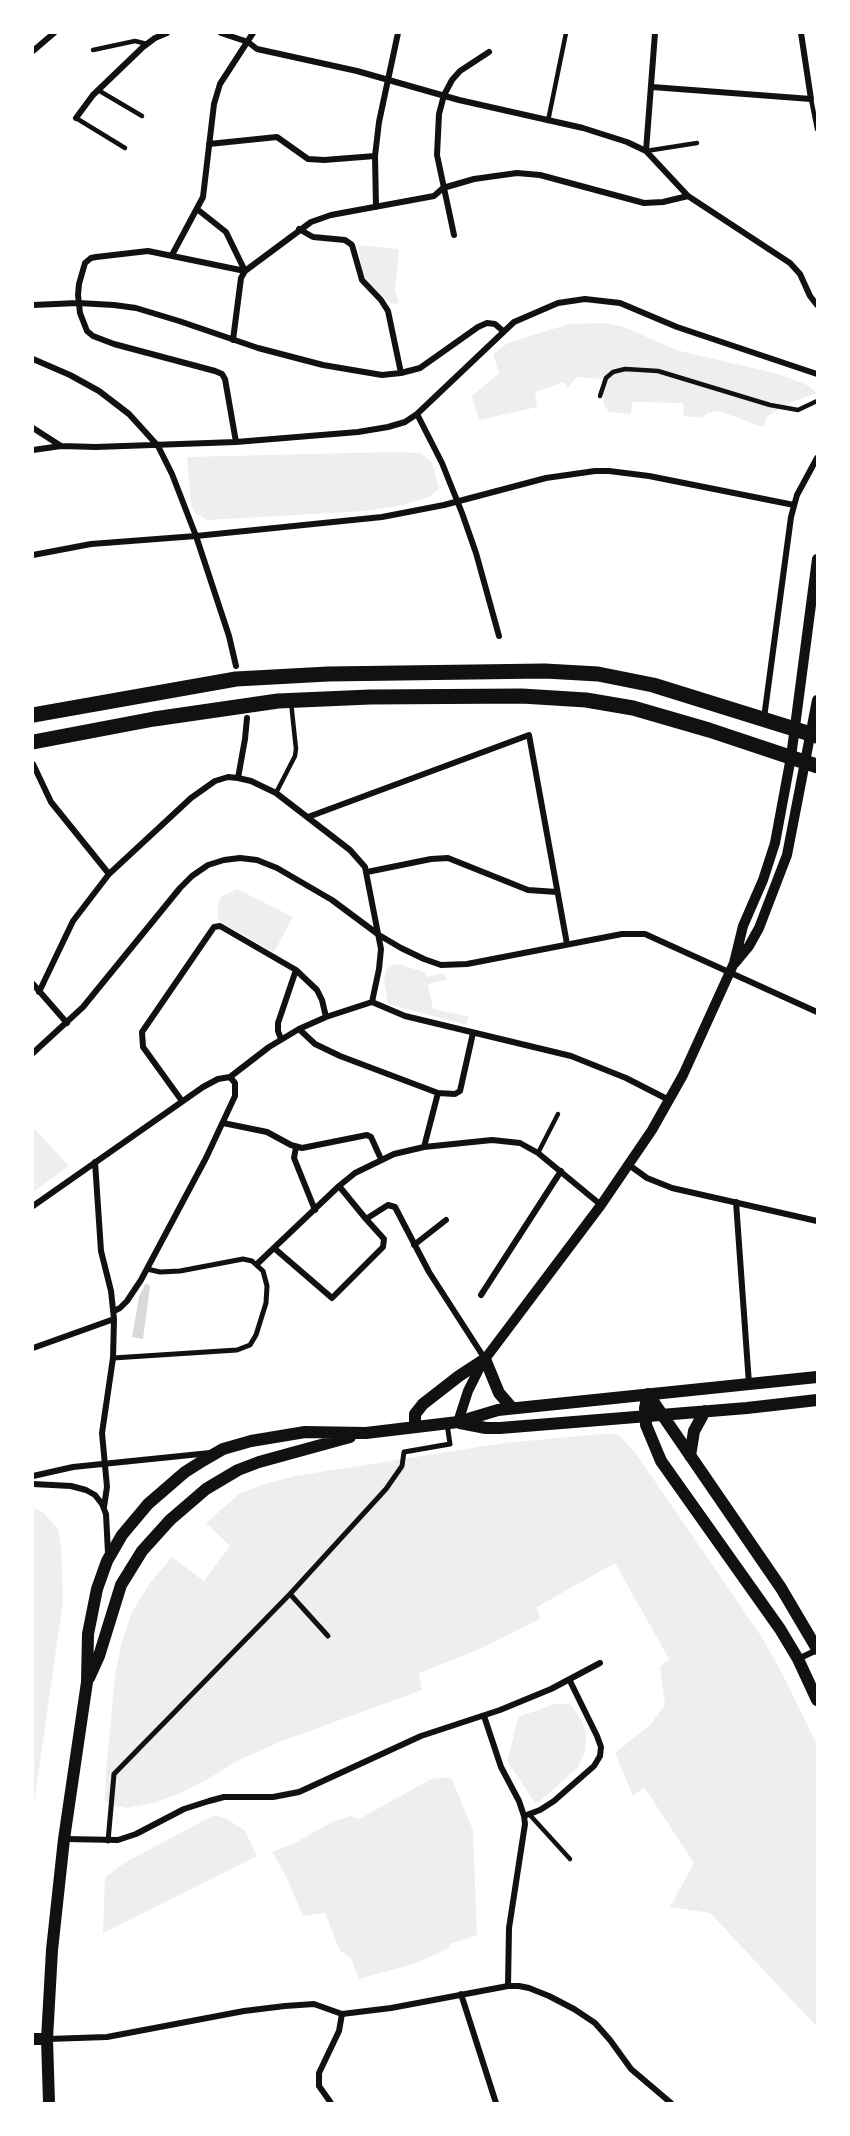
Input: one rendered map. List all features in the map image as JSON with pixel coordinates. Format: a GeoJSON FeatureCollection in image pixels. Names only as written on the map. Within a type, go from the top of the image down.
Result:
{"type":"FeatureCollection","features":[{"type":"Feature","properties":{"kind":"main road"},"geometry":{"type":"LineString","coordinates":[[33,715],[236,679],[328,674],[508,670],[571,672],[618,677],[690,695],[814,735]]}},
{"type":"Feature","properties":{"kind":"main road"},"geometry":{"type":"LineString","coordinates":[[33,742],[154,718],[291,700],[477,695],[531,696],[586,700],[622,706],[666,717],[805,761]]}},
{"type":"Feature","properties":{"kind":"main road"},"geometry":{"type":"LineString","coordinates":[[415,1427],[415,1414],[423,1404],[485,1359],[500,1393],[512,1408]]}},
{"type":"Feature","properties":{"kind":"main road"},"geometry":{"type":"LineString","coordinates":[[48,2103],[47,2038],[51,1958],[64,1839],[87,1682],[88,1634],[97,1589],[107,1561],[122,1536],[148,1504],[185,1472],[216,1452],[251,1441],[305,1432],[361,1433],[453,1423],[512,1408],[817,1377]]}},
{"type":"Feature","properties":{"kind":"main road"},"geometry":{"type":"LineString","coordinates":[[648,1394],[780,1588],[817,1649]]}},
{"type":"Feature","properties":{"kind":"main road"},"geometry":{"type":"LineString","coordinates":[[648,1394],[645,1415],[650,1437],[661,1461],[767,1610],[798,1659],[817,1700]]}},
{"type":"Feature","properties":{"kind":"main road"},"geometry":{"type":"LineString","coordinates":[[453,1423],[500,1428],[817,1400]]}},
{"type":"Feature","properties":{"kind":"main road"},"geometry":{"type":"LineString","coordinates":[[690,1456],[694,1431],[705,1411]]}},
{"type":"Feature","properties":{"kind":"main road"},"geometry":{"type":"LineString","coordinates":[[87,1682],[101,1650],[121,1585],[135,1560],[170,1520],[206,1489],[245,1467],[361,1433]]}},
{"type":"Feature","properties":{"kind":"main road"},"geometry":{"type":"LineString","coordinates":[[33,2039],[47,2038]]}},
{"type":"Feature","properties":{"kind":"street"},"geometry":{"type":"LineString","coordinates":[[33,51],[54,33]]}},
{"type":"Feature","properties":{"kind":"street"},"geometry":{"type":"LineString","coordinates":[[76,118],[98,90],[147,44],[167,33]]}},
{"type":"Feature","properties":{"kind":"street"},"geometry":{"type":"LineString","coordinates":[[220,33],[248,42],[257,49],[388,79],[604,134],[646,151],[688,196],[790,263],[800,274],[810,296],[817,305]]}},
{"type":"Feature","properties":{"kind":"street"},"geometry":{"type":"LineString","coordinates":[[172,255],[205,189],[214,104],[220,84],[253,33]]}},
{"type":"Feature","properties":{"kind":"street"},"geometry":{"type":"LineString","coordinates":[[376,207],[375,156],[398,33]]}},
{"type":"Feature","properties":{"kind":"street"},"geometry":{"type":"LineString","coordinates":[[646,151],[655,33]]}},
{"type":"Feature","properties":{"kind":"street"},"geometry":{"type":"LineString","coordinates":[[652,87],[811,99],[801,33]]}},
{"type":"Feature","properties":{"kind":"street"},"geometry":{"type":"LineString","coordinates":[[454,235],[437,155],[439,114],[448,84],[460,71],[489,52]]}},
{"type":"Feature","properties":{"kind":"street"},"geometry":{"type":"LineString","coordinates":[[209,144],[277,137],[308,159],[375,156]]}},
{"type":"Feature","properties":{"kind":"street"},"geometry":{"type":"LineString","coordinates":[[233,340],[242,274],[299,229],[323,217],[434,196],[443,188],[474,179],[518,173],[555,178],[644,202],[663,202],[688,196]]}},
{"type":"Feature","properties":{"kind":"street"},"geometry":{"type":"LineString","coordinates":[[197,209],[226,232],[245,271]]}},
{"type":"Feature","properties":{"kind":"street"},"geometry":{"type":"LineString","coordinates":[[299,229],[313,237],[345,240],[352,245],[360,276],[388,311],[401,373]]}},
{"type":"Feature","properties":{"kind":"street"},"geometry":{"type":"LineString","coordinates":[[236,442],[225,379],[222,374],[93,336],[87,332],[83,323],[78,303],[79,284],[85,263],[91,258],[147,251],[245,271]]}},
{"type":"Feature","properties":{"kind":"street"},"geometry":{"type":"LineString","coordinates":[[33,450],[62,446],[158,446],[236,442],[373,430],[405,422],[417,414],[503,331],[523,318],[558,303],[585,300],[608,301],[630,306],[677,327],[817,374]]}},
{"type":"Feature","properties":{"kind":"street"},"geometry":{"type":"LineString","coordinates":[[33,305],[78,303],[114,305],[147,311],[233,340],[356,372],[382,375],[423,367],[483,324],[495,324],[503,331]]}},
{"type":"Feature","properties":{"kind":"street"},"geometry":{"type":"LineString","coordinates":[[33,359],[99,391],[134,418],[158,446],[172,474],[196,536],[229,636],[236,666]]}},
{"type":"Feature","properties":{"kind":"street"},"geometry":{"type":"LineString","coordinates":[[417,414],[433,442],[457,501],[476,553],[499,636]]}},
{"type":"Feature","properties":{"kind":"street"},"geometry":{"type":"LineString","coordinates":[[33,428],[62,446]]}},
{"type":"Feature","properties":{"kind":"street"},"geometry":{"type":"LineString","coordinates":[[764,719],[785,555],[794,505],[802,484],[817,458]]}},
{"type":"Feature","properties":{"kind":"street"},"geometry":{"type":"LineString","coordinates":[[33,555],[91,544],[382,517],[560,475],[609,471],[649,476],[794,505]]}},
{"type":"Feature","properties":{"kind":"street"},"geometry":{"type":"LineString","coordinates":[[733,967],[754,939],[781,873],[790,843],[805,761],[795,729],[817,559]]}},
{"type":"Feature","properties":{"kind":"street"},"geometry":{"type":"LineString","coordinates":[[108,1841],[114,1774],[290,1594],[386,1489],[402,1466],[404,1452],[450,1444],[453,1423],[485,1359],[629,1165],[687,1066],[733,967],[743,926],[763,879],[814,735],[817,700]]}},
{"type":"Feature","properties":{"kind":"street"},"geometry":{"type":"LineString","coordinates":[[238,778],[247,718]]}},
{"type":"Feature","properties":{"kind":"street"},"geometry":{"type":"LineString","coordinates":[[308,817],[529,735],[567,944]]}},
{"type":"Feature","properties":{"kind":"street"},"geometry":{"type":"LineString","coordinates":[[33,764],[51,802],[109,874]]}},
{"type":"Feature","properties":{"kind":"street"},"geometry":{"type":"LineString","coordinates":[[39,992],[73,921],[109,874],[191,798],[215,781],[228,777],[251,781],[276,793],[357,856],[367,872],[379,935],[380,963],[372,1002]]}},
{"type":"Feature","properties":{"kind":"street"},"geometry":{"type":"LineString","coordinates":[[33,1053],[67,1023],[96,992],[180,888],[200,870],[224,860],[249,858],[277,868],[332,900],[379,935],[413,955],[433,962],[449,965],[467,964],[622,934],[645,934],[733,967],[817,1012]]}},
{"type":"Feature","properties":{"kind":"street"},"geometry":{"type":"LineString","coordinates":[[367,872],[431,859],[448,858],[528,890],[557,892]]}},
{"type":"Feature","properties":{"kind":"street"},"geometry":{"type":"LineString","coordinates":[[182,1101],[143,1047],[141,1032],[214,927],[220,926],[296,970],[317,990],[326,1017]]}},
{"type":"Feature","properties":{"kind":"street"},"geometry":{"type":"LineString","coordinates":[[281,1039],[278,1023],[296,970]]}},
{"type":"Feature","properties":{"kind":"street"},"geometry":{"type":"LineString","coordinates":[[33,984],[67,1023]]}},
{"type":"Feature","properties":{"kind":"street"},"geometry":{"type":"LineString","coordinates":[[33,1206],[182,1101],[213,1081],[230,1077],[281,1039],[326,1017],[372,1002],[405,1016],[571,1056],[626,1078],[669,1100]]}},
{"type":"Feature","properties":{"kind":"street"},"geometry":{"type":"LineString","coordinates":[[299,1029],[315,1044],[340,1056],[438,1093],[454,1094],[460,1091],[473,1033]]}},
{"type":"Feature","properties":{"kind":"street"},"geometry":{"type":"LineString","coordinates":[[114,1311],[127,1301],[147,1269],[223,1123],[235,1096],[235,1083],[230,1077]]}},
{"type":"Feature","properties":{"kind":"street"},"geometry":{"type":"LineString","coordinates":[[424,1147],[438,1093]]}},
{"type":"Feature","properties":{"kind":"street"},"geometry":{"type":"LineString","coordinates":[[223,1123],[267,1132],[296,1147],[308,1147],[367,1135],[371,1137],[381,1159]]}},
{"type":"Feature","properties":{"kind":"street"},"geometry":{"type":"LineString","coordinates":[[257,1264],[355,1173],[394,1154],[424,1147],[503,1140],[520,1143],[538,1153],[601,1205]]}},
{"type":"Feature","properties":{"kind":"street"},"geometry":{"type":"LineString","coordinates":[[296,1147],[294,1158],[315,1210]]}},
{"type":"Feature","properties":{"kind":"street"},"geometry":{"type":"LineString","coordinates":[[95,1162],[101,1251],[114,1311],[113,1358],[102,1433],[106,1495],[104,1507],[108,1533],[107,1561]]}},
{"type":"Feature","properties":{"kind":"street"},"geometry":{"type":"LineString","coordinates":[[629,1165],[647,1178],[661,1184],[817,1221]]}},
{"type":"Feature","properties":{"kind":"street"},"geometry":{"type":"LineString","coordinates":[[481,1295],[561,1171]]}},
{"type":"Feature","properties":{"kind":"street"},"geometry":{"type":"LineString","coordinates":[[274,1248],[332,1298],[382,1247],[384,1239],[339,1186]]}},
{"type":"Feature","properties":{"kind":"street"},"geometry":{"type":"LineString","coordinates":[[736,1202],[749,1384]]}},
{"type":"Feature","properties":{"kind":"street"},"geometry":{"type":"LineString","coordinates":[[366,1219],[392,1205],[395,1207],[414,1245],[485,1359]]}},
{"type":"Feature","properties":{"kind":"street"},"geometry":{"type":"LineString","coordinates":[[414,1245],[446,1220]]}},
{"type":"Feature","properties":{"kind":"street"},"geometry":{"type":"LineString","coordinates":[[113,1358],[237,1350],[248,1347],[256,1335],[267,1296],[265,1276],[257,1264],[244,1259],[180,1271],[160,1272],[147,1269]]}},
{"type":"Feature","properties":{"kind":"street"},"geometry":{"type":"LineString","coordinates":[[33,1348],[114,1319]]}},
{"type":"Feature","properties":{"kind":"street"},"geometry":{"type":"LineString","coordinates":[[33,1476],[65,1468],[216,1452]]}},
{"type":"Feature","properties":{"kind":"street"},"geometry":{"type":"LineString","coordinates":[[33,1484],[63,1485],[86,1490],[99,1499],[104,1507]]}},
{"type":"Feature","properties":{"kind":"street"},"geometry":{"type":"LineString","coordinates":[[290,1594],[328,1636]]}},
{"type":"Feature","properties":{"kind":"street"},"geometry":{"type":"LineString","coordinates":[[798,1659],[817,1649]]}},
{"type":"Feature","properties":{"kind":"street"},"geometry":{"type":"LineString","coordinates":[[64,1839],[118,1840],[136,1834],[184,1809],[224,1797],[273,1797],[299,1792],[402,1743],[484,1716],[570,1681],[600,1663]]}},
{"type":"Feature","properties":{"kind":"street"},"geometry":{"type":"LineString","coordinates":[[527,1815],[554,1801],[594,1766],[600,1756],[601,1747],[597,1737],[570,1681]]}},
{"type":"Feature","properties":{"kind":"street"},"geometry":{"type":"LineString","coordinates":[[484,1716],[501,1767],[527,1815],[509,1928],[508,1986]]}},
{"type":"Feature","properties":{"kind":"street"},"geometry":{"type":"LineString","coordinates":[[47,2038],[107,2037],[244,2011],[285,2006],[314,2004],[342,2014],[391,2008],[508,1986],[529,1988],[585,2016],[602,2030],[637,2075],[671,2103]]}},
{"type":"Feature","properties":{"kind":"street"},"geometry":{"type":"LineString","coordinates":[[460,1994],[496,2103]]}},
{"type":"Feature","properties":{"kind":"street"},"geometry":{"type":"LineString","coordinates":[[332,2103],[319,2086],[319,2073],[339,2031],[342,2014]]}},
{"type":"Feature","properties":{"kind":"lane"},"geometry":{"type":"LineString","coordinates":[[548,121],[566,33]]}},
{"type":"Feature","properties":{"kind":"lane"},"geometry":{"type":"LineString","coordinates":[[93,50],[135,41],[147,44]]}},
{"type":"Feature","properties":{"kind":"lane"},"geometry":{"type":"LineString","coordinates":[[98,90],[142,116]]}},
{"type":"Feature","properties":{"kind":"lane"},"geometry":{"type":"LineString","coordinates":[[811,99],[817,129]]}},
{"type":"Feature","properties":{"kind":"lane"},"geometry":{"type":"LineString","coordinates":[[76,118],[125,148]]}},
{"type":"Feature","properties":{"kind":"lane"},"geometry":{"type":"LineString","coordinates":[[646,151],[697,143]]}},
{"type":"Feature","properties":{"kind":"lane"},"geometry":{"type":"LineString","coordinates":[[600,396],[606,378],[613,372],[625,369],[657,372],[770,405],[798,410],[817,401]]}},
{"type":"Feature","properties":{"kind":"lane"},"geometry":{"type":"LineString","coordinates":[[276,793],[295,756],[291,700]]}},
{"type":"Feature","properties":{"kind":"lane"},"geometry":{"type":"LineString","coordinates":[[538,1153],[558,1114]]}},
{"type":"Feature","properties":{"kind":"lane"},"geometry":{"type":"LineString","coordinates":[[527,1815],[570,1859]]}},
{"type":"Feature","properties":{"kind":"shaded area"},"geometry":{"type":"Polygon","coordinates":[[[358,245],[399,249],[395,290],[399,303],[391,304],[369,283],[362,271],[358,245]]]}},
{"type":"Feature","properties":{"kind":"shaded area"},"geometry":{"type":"Polygon","coordinates":[[[603,323],[624,327],[676,350],[778,374],[807,385],[817,393],[794,401],[774,412],[767,417],[763,427],[719,411],[707,413],[702,418],[684,416],[683,403],[632,402],[631,414],[609,412],[604,405],[602,379],[577,377],[567,388],[564,382],[535,392],[537,407],[479,420],[472,396],[499,373],[493,354],[508,343],[569,324],[603,323]]]}},
{"type":"Feature","properties":{"kind":"shaded area"},"geometry":{"type":"Polygon","coordinates":[[[420,453],[432,462],[439,489],[429,497],[403,505],[365,511],[207,520],[194,512],[191,505],[187,457],[420,453]]]}},
{"type":"Feature","properties":{"kind":"shaded area"},"geometry":{"type":"Polygon","coordinates":[[[237,889],[293,917],[274,952],[218,919],[218,905],[221,897],[237,889]]]}},
{"type":"Feature","properties":{"kind":"shaded area"},"geometry":{"type":"Polygon","coordinates":[[[398,964],[424,972],[427,977],[444,973],[446,980],[428,984],[433,1009],[469,1017],[466,1025],[388,1004],[384,980],[386,970],[398,964]]]}},
{"type":"Feature","properties":{"kind":"shaded area"},"geometry":{"type":"Polygon","coordinates":[[[33,1127],[69,1166],[33,1192],[33,1127]]]}},
{"type":"Feature","properties":{"kind":"shaded area"},"geometry":{"type":"Polygon","coordinates":[[[146,1283],[150,1286],[143,1339],[132,1337],[139,1297],[146,1283]]]}},
{"type":"Feature","properties":{"kind":"shaded area"},"geometry":{"type":"Polygon","coordinates":[[[616,1434],[621,1437],[637,1455],[761,1636],[817,1745],[817,2027],[710,1913],[670,1907],[694,1863],[644,1787],[633,1796],[615,1753],[650,1725],[665,1705],[660,1667],[669,1659],[615,1563],[537,1607],[540,1619],[480,1649],[419,1673],[422,1690],[282,1741],[235,1762],[178,1794],[157,1802],[127,1808],[107,1803],[105,1800],[115,1676],[122,1641],[132,1612],[150,1583],[172,1557],[204,1581],[230,1546],[206,1523],[239,1494],[264,1484],[296,1476],[504,1443],[616,1434]]]}},
{"type":"Feature","properties":{"kind":"shaded area"},"geometry":{"type":"Polygon","coordinates":[[[33,1508],[44,1513],[58,1529],[63,1601],[33,1811],[33,1508]]]}},
{"type":"Feature","properties":{"kind":"shaded area"},"geometry":{"type":"Polygon","coordinates":[[[555,1704],[570,1704],[581,1719],[586,1732],[585,1752],[578,1767],[539,1802],[535,1803],[508,1759],[518,1717],[555,1704]]]}},
{"type":"Feature","properties":{"kind":"shaded area"},"geometry":{"type":"Polygon","coordinates":[[[451,1777],[473,1830],[477,1935],[450,1944],[447,1949],[416,1963],[359,1979],[351,1958],[340,1951],[325,1913],[303,1916],[286,1876],[272,1852],[293,1844],[332,1822],[351,1816],[359,1819],[431,1779],[451,1777]]]}},
{"type":"Feature","properties":{"kind":"shaded area"},"geometry":{"type":"Polygon","coordinates":[[[214,1815],[227,1819],[245,1831],[257,1856],[103,1933],[105,1877],[126,1862],[214,1815]]]}}]}
